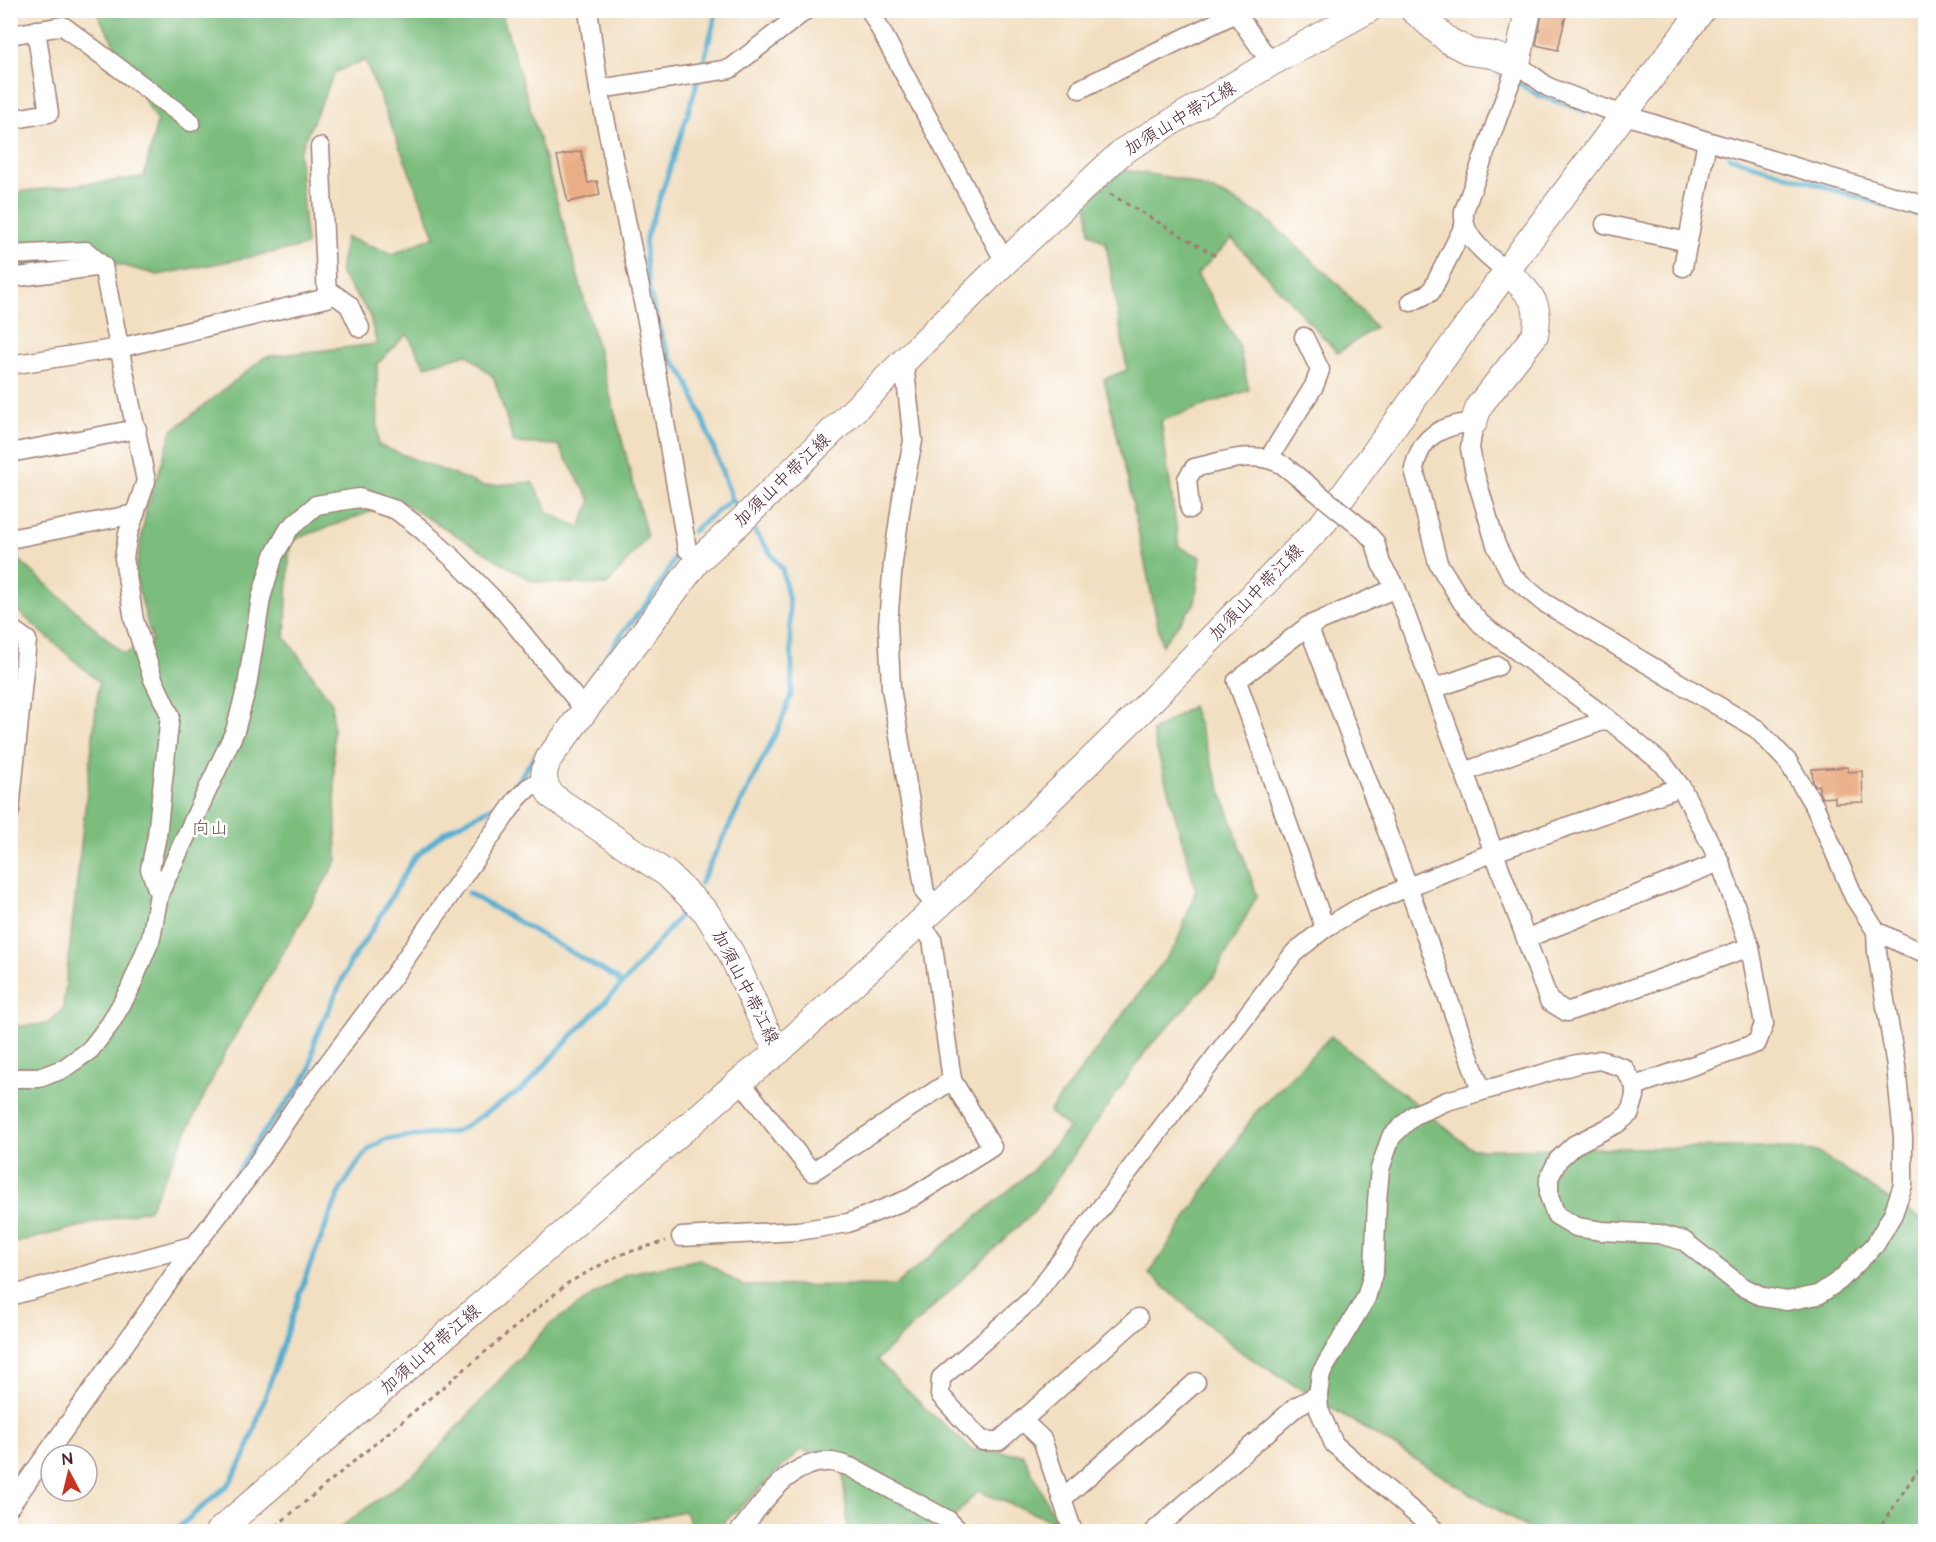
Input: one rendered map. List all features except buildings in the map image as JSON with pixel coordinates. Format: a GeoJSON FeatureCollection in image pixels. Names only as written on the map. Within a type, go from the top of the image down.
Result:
{"type":"FeatureCollection","features":[{"type":"Feature","properties":{"kind":"main road","name":"加須山中帯江線"},"geometry":{"type":"LineString","coordinates":[[778,1051],[731,953],[706,912],[667,874],[552,796],[543,779],[544,768],[549,758],[698,560],[904,363],[1005,262],[1123,151],[1271,63],[1368,10]]}},
{"type":"Feature","properties":{"kind":"main road"},"geometry":{"type":"LineString","coordinates":[[1413,10],[1449,41],[1470,52],[1493,55],[1513,73],[1528,10]]}},
{"type":"Feature","properties":{"kind":"main road","name":"加須山中帯江線"},"geometry":{"type":"LineString","coordinates":[[218,1532],[740,1081],[778,1051],[984,864],[1139,713],[1324,522],[1506,271],[1702,10]]}},
{"type":"Feature","properties":{"kind":"main road"},"geometry":{"type":"LineString","coordinates":[[1474,422],[1479,406],[1535,335],[1538,321],[1531,295],[1506,271]]}},
{"type":"Feature","properties":{"kind":"street"},"geometry":{"type":"LineString","coordinates":[[588,10],[599,89],[649,331],[687,549],[698,560]]}},
{"type":"Feature","properties":{"kind":"street"},"geometry":{"type":"LineString","coordinates":[[599,89],[730,69],[806,10]]}},
{"type":"Feature","properties":{"kind":"street"},"geometry":{"type":"LineString","coordinates":[[870,10],[1005,262]]}},
{"type":"Feature","properties":{"kind":"street"},"geometry":{"type":"LineString","coordinates":[[1080,89],[1236,13],[1271,63]]}},
{"type":"Feature","properties":{"kind":"street"},"geometry":{"type":"LineString","coordinates":[[10,35],[63,26],[191,122]]}},
{"type":"Feature","properties":{"kind":"street"},"geometry":{"type":"LineString","coordinates":[[10,120],[49,113],[36,30]]}},
{"type":"Feature","properties":{"kind":"street"},"geometry":{"type":"LineString","coordinates":[[1411,302],[1431,292],[1464,226],[1464,211],[1513,73],[1706,147],[1926,206]]}},
{"type":"Feature","properties":{"kind":"street"},"geometry":{"type":"LineString","coordinates":[[10,365],[119,348],[327,298],[320,147]]}},
{"type":"Feature","properties":{"kind":"street"},"geometry":{"type":"LineString","coordinates":[[1683,267],[1706,147]]}},
{"type":"Feature","properties":{"kind":"street"},"geometry":{"type":"LineString","coordinates":[[1605,224],[1688,242]]}},
{"type":"Feature","properties":{"kind":"street"},"geometry":{"type":"LineString","coordinates":[[1464,226],[1478,247],[1506,271]]}},
{"type":"Feature","properties":{"kind":"street"},"geometry":{"type":"LineString","coordinates":[[10,255],[86,251],[103,266],[147,481],[128,534],[124,558],[134,620],[153,679],[170,715],[157,836],[150,869],[159,894]]}},
{"type":"Feature","properties":{"kind":"street"},"geometry":{"type":"LineString","coordinates":[[10,278],[103,266]]}},
{"type":"Feature","properties":{"kind":"street"},"geometry":{"type":"LineString","coordinates":[[327,289],[349,305],[360,328]]}},
{"type":"Feature","properties":{"kind":"street"},"geometry":{"type":"LineString","coordinates":[[1276,461],[1320,370],[1304,337]]}},
{"type":"Feature","properties":{"kind":"street"},"geometry":{"type":"LineString","coordinates":[[904,363],[913,441],[893,562],[888,624],[891,688],[926,893],[937,906]]}},
{"type":"Feature","properties":{"kind":"street"},"geometry":{"type":"LineString","coordinates":[[1635,1086],[1758,1043],[1764,1024],[1750,947],[1720,862],[1681,786],[1664,765],[1608,719],[1481,624],[1462,602],[1438,563],[1414,469],[1418,453],[1428,438],[1452,424],[1474,422],[1470,448],[1475,474],[1496,545],[1512,576],[1544,602],[1757,729],[1788,762],[1815,807],[1854,897],[1876,931],[1926,953]]}},
{"type":"Feature","properties":{"kind":"street"},"geometry":{"type":"LineString","coordinates":[[10,453],[137,429]]}},
{"type":"Feature","properties":{"kind":"street"},"geometry":{"type":"LineString","coordinates":[[1190,509],[1187,479],[1194,468],[1245,458],[1276,461],[1376,542],[1381,564],[1396,588],[1549,1001],[1567,1012],[1750,947]]}},
{"type":"Feature","properties":{"kind":"street"},"geometry":{"type":"LineString","coordinates":[[10,1078],[39,1078],[63,1069],[90,1050],[104,1033],[129,992],[151,938],[159,894],[235,730],[247,686],[261,598],[274,555],[289,530],[316,505],[359,498],[396,510],[420,528],[457,562],[501,608],[584,709]]}},
{"type":"Feature","properties":{"kind":"street"},"geometry":{"type":"LineString","coordinates":[[10,539],[135,514]]}},
{"type":"Feature","properties":{"kind":"street"},"geometry":{"type":"LineString","coordinates":[[1325,928],[1237,681],[1308,626],[1396,588]]}},
{"type":"Feature","properties":{"kind":"street"},"geometry":{"type":"LineString","coordinates":[[1308,626],[1408,886],[1480,1090]]}},
{"type":"Feature","properties":{"kind":"street"},"geometry":{"type":"LineString","coordinates":[[10,628],[27,640],[13,760],[10,811]]}},
{"type":"Feature","properties":{"kind":"street"},"geometry":{"type":"LineString","coordinates":[[1433,689],[1498,666]]}},
{"type":"Feature","properties":{"kind":"street"},"geometry":{"type":"LineString","coordinates":[[1464,772],[1608,719]]}},
{"type":"Feature","properties":{"kind":"street"},"geometry":{"type":"LineString","coordinates":[[10,1506],[195,1245],[246,1180],[296,1106],[392,978],[517,798],[543,779]]}},
{"type":"Feature","properties":{"kind":"street"},"geometry":{"type":"LineString","coordinates":[[1138,1318],[999,1441],[982,1441],[940,1395],[941,1378],[1031,1300],[1294,953],[1325,928],[1364,905],[1408,886],[1494,852],[1681,786]]}},
{"type":"Feature","properties":{"kind":"street"},"geometry":{"type":"LineString","coordinates":[[1527,938],[1720,862]]}},
{"type":"Feature","properties":{"kind":"street"},"geometry":{"type":"LineString","coordinates":[[681,1237],[798,1231],[848,1223],[911,1198],[992,1147],[952,1080],[932,939],[919,924]]}},
{"type":"Feature","properties":{"kind":"street"},"geometry":{"type":"LineString","coordinates":[[1437,1532],[1334,1444],[1319,1410],[1318,1395],[1321,1373],[1366,1298],[1374,1270],[1380,1170],[1391,1137],[1414,1115],[1480,1090],[1600,1060],[1624,1068],[1635,1086],[1635,1096],[1630,1113],[1618,1123],[1574,1145],[1558,1160],[1549,1178],[1549,1196],[1556,1215],[1576,1227],[1602,1231],[1659,1234],[1684,1241],[1741,1286],[1763,1297],[1787,1301],[1818,1295],[1840,1280],[1875,1245],[1893,1214],[1903,1185],[1903,1137],[1896,1066],[1876,952],[1876,931]]}},
{"type":"Feature","properties":{"kind":"street"},"geometry":{"type":"LineString","coordinates":[[740,1081],[812,1172],[952,1080]]}},
{"type":"Feature","properties":{"kind":"street"},"geometry":{"type":"LineString","coordinates":[[10,1296],[195,1245]]}},
{"type":"Feature","properties":{"kind":"street"},"geometry":{"type":"LineString","coordinates":[[1062,1499],[1196,1382]]}},
{"type":"Feature","properties":{"kind":"street"},"geometry":{"type":"LineString","coordinates":[[1153,1532],[1297,1406],[1318,1395]]}},
{"type":"Feature","properties":{"kind":"street"},"geometry":{"type":"LineString","coordinates":[[1023,1421],[1042,1439],[1073,1532]]}},
{"type":"Feature","properties":{"kind":"street"},"geometry":{"type":"LineString","coordinates":[[739,1532],[782,1480],[803,1468],[833,1462],[860,1472],[948,1520],[960,1532]]}},
{"type":"Feature","properties":{"kind":"path"},"geometry":{"type":"LineString","coordinates":[[1090,182],[1216,256]]}},
{"type":"Feature","properties":{"kind":"path"},"geometry":{"type":"LineString","coordinates":[[269,1532],[568,1283],[619,1255],[681,1237]]}},
{"type":"Feature","properties":{"kind":"path"},"geometry":{"type":"LineString","coordinates":[[1877,1532],[1915,1474],[1926,1465]]}},
{"type":"Feature","properties":{"kind":"green space","name":"向山"},"geometry":{"type":"Polygon","coordinates":[[[96,11],[501,11],[577,273],[647,537],[607,585],[534,582],[400,501],[290,541],[285,637],[332,703],[337,860],[226,1051],[149,1209],[11,1244],[11,1027],[47,1024],[63,1009],[99,682],[11,605],[11,559],[17,558],[124,654],[152,641],[135,575],[146,511],[172,431],[265,357],[377,344],[369,313],[340,273],[346,237],[393,254],[435,236],[365,60],[335,72],[299,153],[306,246],[158,275],[117,264],[79,262],[11,272],[11,193],[144,177],[157,122],[96,11]],[[407,334],[377,364],[378,445],[483,486],[532,482],[549,513],[580,528],[591,501],[558,445],[514,443],[494,378],[467,354],[425,366],[407,334]]]}},
{"type":"Feature","properties":{"kind":"green space"},"geometry":{"type":"Polygon","coordinates":[[[1123,170],[1180,179],[1222,194],[1264,217],[1338,284],[1375,327],[1338,353],[1232,239],[1197,274],[1238,343],[1249,390],[1161,421],[1179,547],[1201,557],[1195,603],[1162,645],[1104,379],[1127,370],[1106,243],[1090,233],[1087,200],[1123,170]]]}},
{"type":"Feature","properties":{"kind":"green space"},"geometry":{"type":"Polygon","coordinates":[[[1192,706],[1257,896],[1213,978],[1148,1048],[1035,1210],[877,1360],[927,1410],[973,1450],[1023,1454],[1057,1523],[978,1491],[941,1531],[848,1531],[842,1462],[800,1450],[715,1531],[695,1531],[684,1511],[594,1531],[334,1532],[421,1468],[549,1325],[625,1274],[700,1259],[743,1286],[896,1285],[1034,1169],[1069,1128],[1049,1112],[1176,945],[1196,890],[1152,732],[1192,706]]]}},
{"type":"Feature","properties":{"kind":"green space"},"geometry":{"type":"Polygon","coordinates":[[[1331,1036],[1472,1149],[1766,1147],[1815,1151],[1925,1222],[1925,1531],[1532,1531],[1242,1353],[1149,1274],[1255,1113],[1331,1036]]]}},
{"type":"Feature","properties":{"kind":"waterway"},"geometry":{"type":"LineString","coordinates":[[717,10],[702,68],[646,237],[645,250],[651,296],[663,340],[693,393],[732,499],[738,508]]}},
{"type":"Feature","properties":{"kind":"waterway"},"geometry":{"type":"LineString","coordinates":[[1494,69],[1540,96],[1585,111]]}},
{"type":"Feature","properties":{"kind":"waterway"},"geometry":{"type":"LineString","coordinates":[[1729,157],[1926,218]]}},
{"type":"Feature","properties":{"kind":"waterway"},"geometry":{"type":"LineString","coordinates":[[693,531],[732,499]]}},
{"type":"Feature","properties":{"kind":"waterway"},"geometry":{"type":"LineString","coordinates":[[700,884],[781,723],[791,694],[789,601],[782,569],[752,528]]}},
{"type":"Feature","properties":{"kind":"waterway"},"geometry":{"type":"LineString","coordinates":[[585,687],[623,632],[649,601],[665,577],[677,552]]}},
{"type":"Feature","properties":{"kind":"waterway"},"geometry":{"type":"LineString","coordinates":[[556,728],[567,712]]}},
{"type":"Feature","properties":{"kind":"waterway"},"geometry":{"type":"LineString","coordinates":[[176,1241],[191,1231],[227,1188],[259,1138],[301,1085],[310,1070],[315,1039],[351,961],[374,927],[413,859],[444,832],[502,802],[540,750]]}},
{"type":"Feature","properties":{"kind":"waterway"},"geometry":{"type":"LineString","coordinates":[[468,893],[616,978],[621,985]]}},
{"type":"Feature","properties":{"kind":"waterway"},"geometry":{"type":"LineString","coordinates":[[173,1532],[229,1484],[245,1456],[308,1270],[341,1189],[360,1160],[371,1148],[385,1139],[456,1132],[524,1088],[629,977],[682,913]]}}]}
